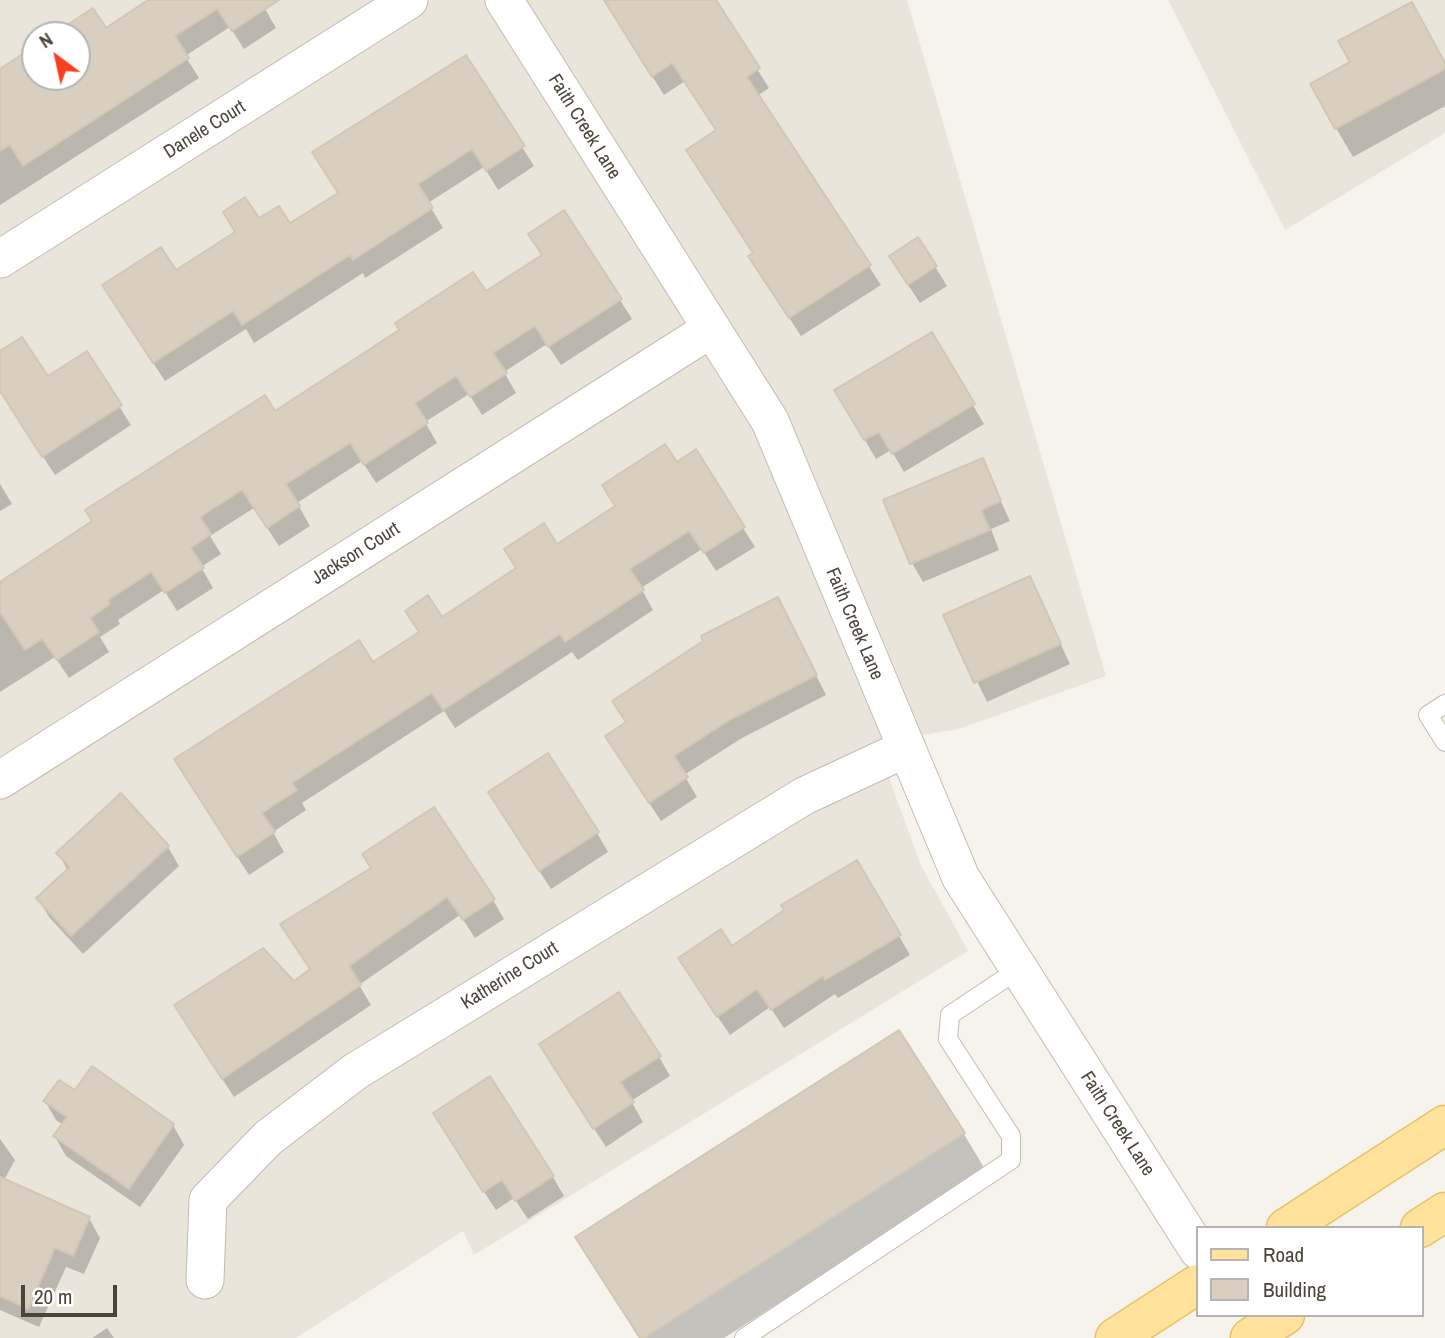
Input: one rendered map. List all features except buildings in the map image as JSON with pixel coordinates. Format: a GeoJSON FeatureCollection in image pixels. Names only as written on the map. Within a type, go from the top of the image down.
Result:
{"type":"FeatureCollection","features":[{"type":"Feature","properties":{"kind":"main road"},"geometry":{"type":"LineString","coordinates":[[1289,1226],[1445,1125]]}},
{"type":"Feature","properties":{"kind":"main road"},"geometry":{"type":"LineString","coordinates":[[1423,1226],[1445,1212]]}},
{"type":"Feature","properties":{"kind":"main road"},"geometry":{"type":"LineString","coordinates":[[1115,1338],[1196,1285]]}},
{"type":"Feature","properties":{"kind":"street","name":"Danele Court"},"geometry":{"type":"LineString","coordinates":[[0,259],[409,0]]}},
{"type":"Feature","properties":{"kind":"street","name":"Faith Creek Lane"},"geometry":{"type":"LineString","coordinates":[[504,0],[770,421],[961,878],[1196,1247]]}},
{"type":"Feature","properties":{"kind":"street","name":"Jackson Court"},"geometry":{"type":"LineString","coordinates":[[0,780],[711,329]]}},
{"type":"Feature","properties":{"kind":"street","name":"Katherine Court"},"geometry":{"type":"LineString","coordinates":[[205,1280],[208,1200],[268,1138],[356,1071],[804,796],[907,748]]}},
{"type":"Feature","properties":{"kind":"lane"},"geometry":{"type":"LineString","coordinates":[[1445,704],[1428,715],[1445,742]]}},
{"type":"Feature","properties":{"kind":"lane"},"geometry":{"type":"LineString","coordinates":[[744,1338],[1012,1160],[1011,1136],[947,1039],[950,1015],[1019,969]]}},
{"type":"Feature","properties":{"kind":"shaded area"},"geometry":{"type":"Polygon","coordinates":[[[0,0],[907,0],[1106,676],[959,729],[876,743],[921,865],[968,951],[474,1255],[463,1231],[296,1338],[0,1338],[0,0]]]}},
{"type":"Feature","properties":{"kind":"shaded area"},"geometry":{"type":"Polygon","coordinates":[[[1168,0],[1445,0],[1445,133],[1285,230],[1168,0]]]}}]}
